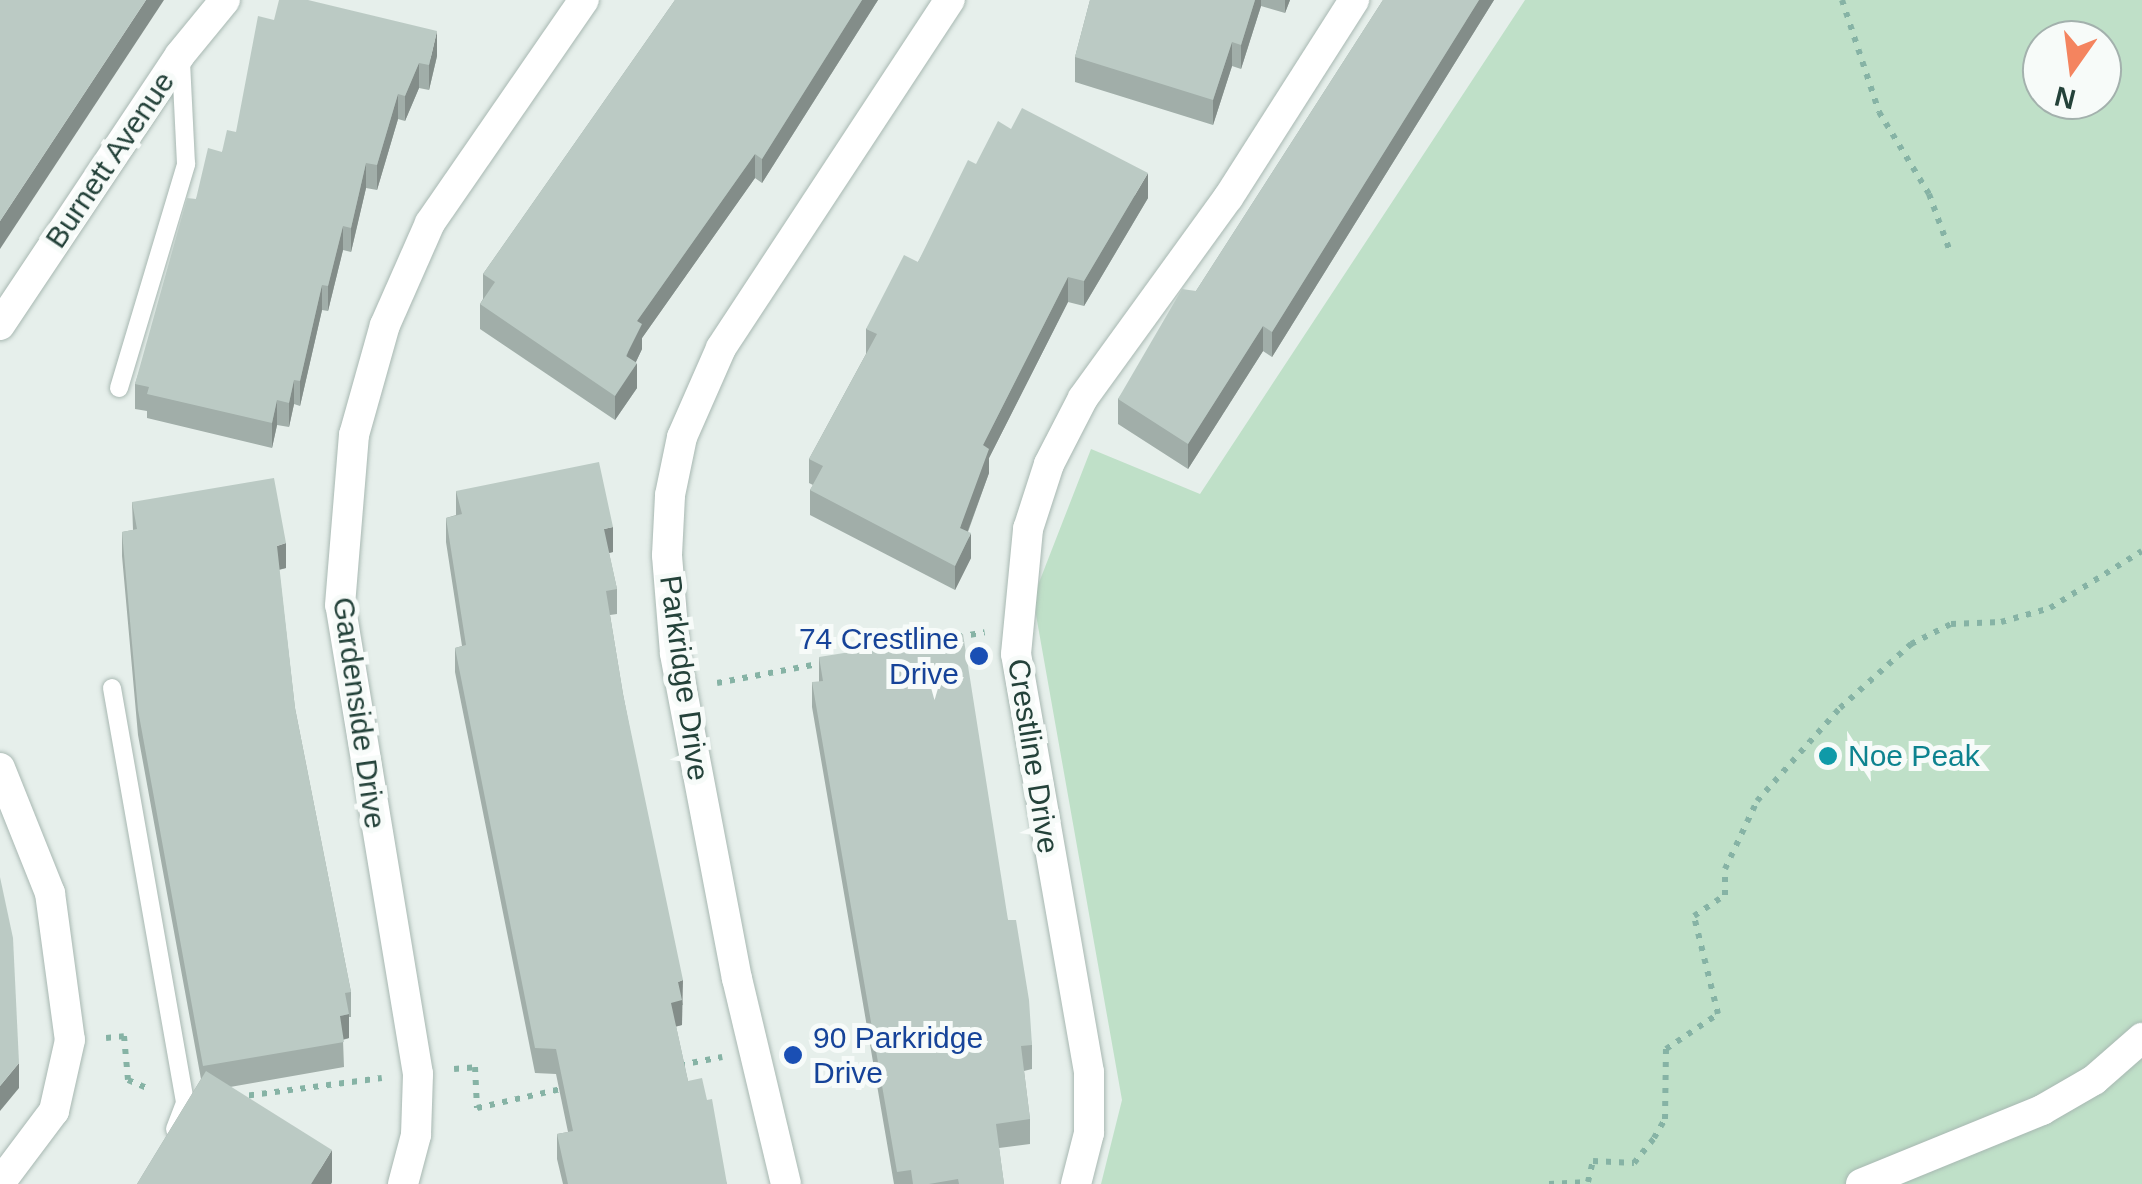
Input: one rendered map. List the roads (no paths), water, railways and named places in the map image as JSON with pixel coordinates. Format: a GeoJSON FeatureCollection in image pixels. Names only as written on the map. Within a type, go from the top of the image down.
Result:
{"type":"FeatureCollection","features":[{"type":"Feature","properties":{"kind":"street","name":"Burnett Avenue"},"geometry":{"type":"LineString","coordinates":[[0,325],[180,54],[226,0]]}},
{"type":"Feature","properties":{"kind":"street","name":"Gardenside Drive"},"geometry":{"type":"LineString","coordinates":[[402,1184],[416,1135],[418,1074],[340,605],[354,435],[385,325],[430,223],[584,0]]}},
{"type":"Feature","properties":{"kind":"street","name":"Parkridge Drive"},"geometry":{"type":"LineString","coordinates":[[786,1184],[736,979],[670,619],[668,525],[675,466],[694,406],[736,322],[950,0]]}},
{"type":"Feature","properties":{"kind":"street","name":"Crestline Drive"},"geometry":{"type":"LineString","coordinates":[[1076,1184],[1089,1133],[1088,1072],[1023,721],[1015,626],[1028,529],[1065,430],[1238,183],[1354,0]]}},
{"type":"Feature","properties":{"kind":"street"},"geometry":{"type":"LineString","coordinates":[[0,768],[50,893],[70,1040],[54,1111],[0,1183]]}},
{"type":"Feature","properties":{"kind":"street"},"geometry":{"type":"LineString","coordinates":[[1861,1184],[2055,1104],[2142,1038]]}},
{"type":"Feature","properties":{"kind":"lane"},"geometry":{"type":"LineString","coordinates":[[119,388],[186,164],[180,54]]}},
{"type":"Feature","properties":{"kind":"lane"},"geometry":{"type":"LineString","coordinates":[[112,688],[185,1103],[166,1142]]}},
{"type":"Feature","properties":{"kind":"place","name":"74 Crestline Drive"},"geometry":{"type":"Point","coordinates":[979,656]}},
{"type":"Feature","properties":{"kind":"place","name":"Noe Peak"},"geometry":{"type":"Point","coordinates":[1828,756]}},
{"type":"Feature","properties":{"kind":"place","name":"90 Parkridge Drive"},"geometry":{"type":"Point","coordinates":[793,1055]}}]}
